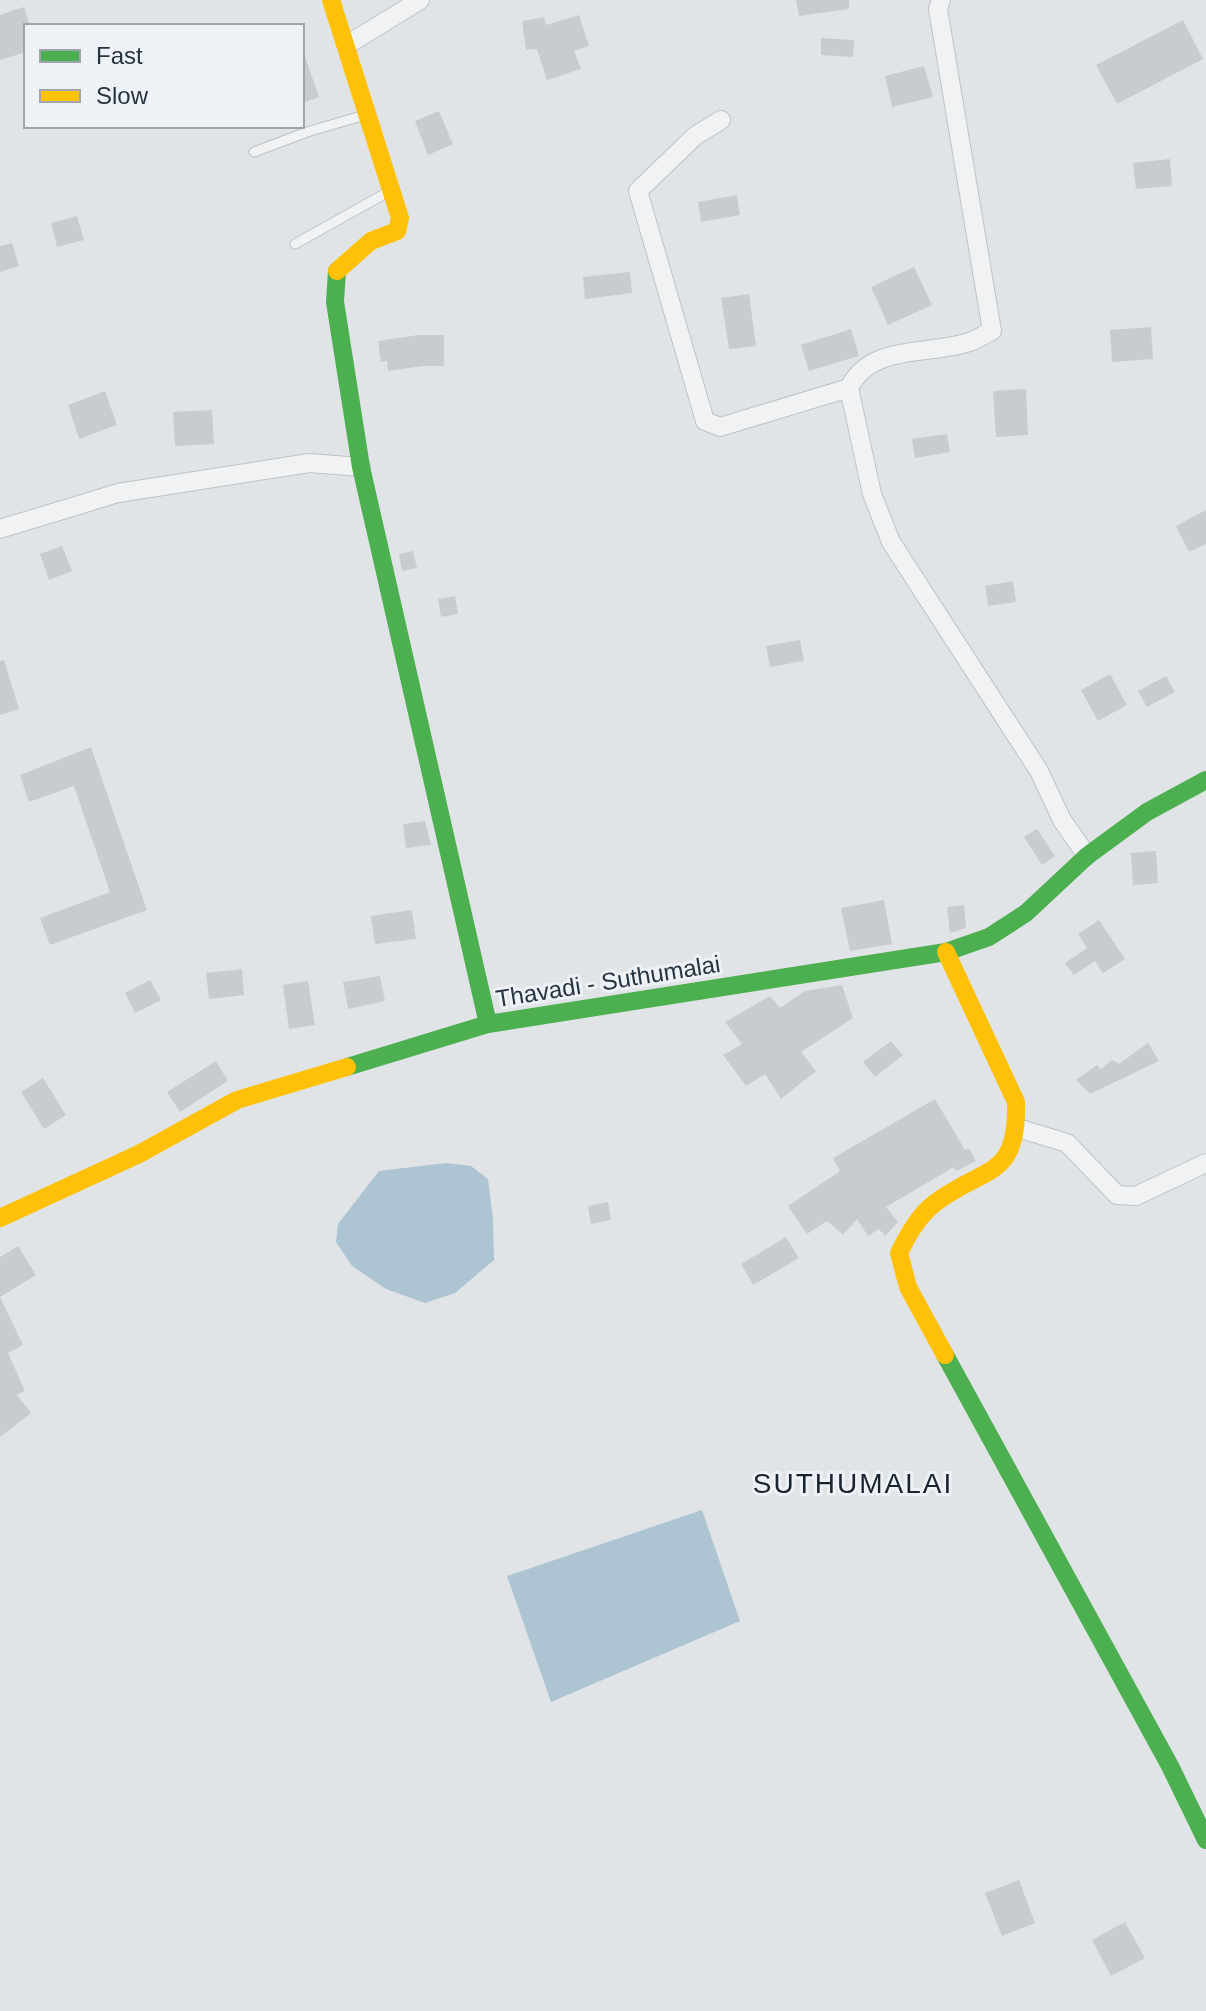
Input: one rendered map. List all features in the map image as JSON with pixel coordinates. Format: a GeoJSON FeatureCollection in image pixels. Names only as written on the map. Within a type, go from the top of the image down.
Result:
{"type":"FeatureCollection","features":[{"type":"Feature","properties":{"kind":"street"},"geometry":{"type":"LineString","coordinates":[[331,0],[400,218],[397,231],[371,241],[336,272],[335,302],[361,467],[488,1024]]}},
{"type":"Feature","properties":{"kind":"street"},"geometry":{"type":"LineString","coordinates":[[347,45],[420,0]]}},
{"type":"Feature","properties":{"kind":"street"},"geometry":{"type":"LineString","coordinates":[[941,0],[938,9],[992,331],[969,342],[887,356],[857,373],[849,388],[872,494],[891,542],[1039,771],[1062,820],[1087,856]]}},
{"type":"Feature","properties":{"kind":"street"},"geometry":{"type":"LineString","coordinates":[[721,120],[695,136],[638,191],[705,421],[720,427],[849,388]]}},
{"type":"Feature","properties":{"kind":"street"},"geometry":{"type":"LineString","coordinates":[[0,529],[118,493],[309,463],[361,467]]}},
{"type":"Feature","properties":{"kind":"street","name":"Thavadi - Suthumalai"},"geometry":{"type":"LineString","coordinates":[[0,1218],[139,1154],[237,1100],[488,1024],[946,952],[989,937],[1026,913],[1087,856],[1147,812],[1206,780]]}},
{"type":"Feature","properties":{"kind":"street"},"geometry":{"type":"LineString","coordinates":[[946,952],[1016,1102],[1018,1128],[1007,1160],[933,1204],[910,1232],[899,1253],[908,1287],[1162,1752],[1206,1840]]}},
{"type":"Feature","properties":{"kind":"street"},"geometry":{"type":"LineString","coordinates":[[1018,1128],[1067,1143],[1117,1195],[1136,1196],[1206,1163]]}},
{"type":"Feature","properties":{"kind":"lane"},"geometry":{"type":"LineString","coordinates":[[254,152],[368,114]]}},
{"type":"Feature","properties":{"kind":"lane"},"geometry":{"type":"LineString","coordinates":[[295,244],[391,190]]}},
{"type":"Feature","properties":{"kind":"water"},"geometry":{"type":"Polygon","coordinates":[[[446,1163],[471,1166],[488,1179],[494,1260],[455,1293],[425,1303],[386,1289],[352,1266],[336,1242],[338,1224],[379,1171],[446,1163]]]}},
{"type":"Feature","properties":{"kind":"water"},"geometry":{"type":"Polygon","coordinates":[[[702,1510],[740,1621],[551,1702],[507,1576],[702,1510]]]}},
{"type":"Feature","properties":{"kind":"building"},"geometry":{"type":"Polygon","coordinates":[[[796,0],[849,0],[849,9],[799,16],[796,0]]]}},
{"type":"Feature","properties":{"kind":"building"},"geometry":{"type":"Polygon","coordinates":[[[24,7],[29,24],[24,24],[24,53],[0,60],[0,15],[24,7]]]}},
{"type":"Feature","properties":{"kind":"building"},"geometry":{"type":"Polygon","coordinates":[[[579,15],[589,46],[574,51],[581,69],[547,80],[537,49],[526,50],[522,21],[544,17],[546,25],[579,15]]]}},
{"type":"Feature","properties":{"kind":"building"},"geometry":{"type":"Polygon","coordinates":[[[1183,20],[1203,59],[1117,104],[1096,65],[1183,20]]]}},
{"type":"Feature","properties":{"kind":"building"},"geometry":{"type":"Polygon","coordinates":[[[821,38],[854,40],[853,57],[821,55],[821,38]]]}},
{"type":"Feature","properties":{"kind":"building"},"geometry":{"type":"Polygon","coordinates":[[[304,54],[319,97],[304,102],[304,54]]]}},
{"type":"Feature","properties":{"kind":"building"},"geometry":{"type":"Polygon","coordinates":[[[924,66],[933,97],[892,107],[885,76],[924,66]]]}},
{"type":"Feature","properties":{"kind":"building"},"geometry":{"type":"Polygon","coordinates":[[[439,111],[453,144],[428,155],[415,121],[439,111]]]}},
{"type":"Feature","properties":{"kind":"building"},"geometry":{"type":"Polygon","coordinates":[[[1170,159],[1172,186],[1136,189],[1133,163],[1170,159]]]}},
{"type":"Feature","properties":{"kind":"building"},"geometry":{"type":"Polygon","coordinates":[[[737,195],[740,215],[701,222],[698,202],[737,195]]]}},
{"type":"Feature","properties":{"kind":"building"},"geometry":{"type":"Polygon","coordinates":[[[77,216],[84,240],[57,247],[51,223],[77,216]]]}},
{"type":"Feature","properties":{"kind":"building"},"geometry":{"type":"Polygon","coordinates":[[[12,243],[19,266],[0,272],[0,246],[12,243]]]}},
{"type":"Feature","properties":{"kind":"building"},"geometry":{"type":"Polygon","coordinates":[[[914,267],[932,305],[888,325],[871,287],[914,267]]]}},
{"type":"Feature","properties":{"kind":"building"},"geometry":{"type":"Polygon","coordinates":[[[630,272],[632,293],[585,299],[583,277],[630,272]]]}},
{"type":"Feature","properties":{"kind":"building"},"geometry":{"type":"Polygon","coordinates":[[[749,294],[756,346],[729,349],[721,298],[749,294]]]}},
{"type":"Feature","properties":{"kind":"building"},"geometry":{"type":"Polygon","coordinates":[[[1151,327],[1153,359],[1112,362],[1110,330],[1151,327]]]}},
{"type":"Feature","properties":{"kind":"building"},"geometry":{"type":"Polygon","coordinates":[[[851,329],[859,356],[809,371],[801,345],[851,329]]]}},
{"type":"Feature","properties":{"kind":"building"},"geometry":{"type":"Polygon","coordinates":[[[444,335],[444,366],[388,371],[387,361],[381,362],[378,341],[444,335]]]}},
{"type":"Feature","properties":{"kind":"building"},"geometry":{"type":"Polygon","coordinates":[[[1026,389],[1028,435],[996,437],[993,391],[1026,389]]]}},
{"type":"Feature","properties":{"kind":"building"},"geometry":{"type":"Polygon","coordinates":[[[105,391],[117,425],[79,439],[68,405],[105,391]]]}},
{"type":"Feature","properties":{"kind":"building"},"geometry":{"type":"Polygon","coordinates":[[[212,410],[214,444],[175,446],[173,412],[212,410]]]}},
{"type":"Feature","properties":{"kind":"building"},"geometry":{"type":"Polygon","coordinates":[[[947,434],[950,452],[915,458],[912,439],[947,434]]]}},
{"type":"Feature","properties":{"kind":"building"},"geometry":{"type":"Polygon","coordinates":[[[1206,510],[1206,544],[1189,552],[1176,526],[1206,510]]]}},
{"type":"Feature","properties":{"kind":"building"},"geometry":{"type":"Polygon","coordinates":[[[62,546],[72,571],[49,580],[40,554],[62,546]]]}},
{"type":"Feature","properties":{"kind":"building"},"geometry":{"type":"Polygon","coordinates":[[[413,551],[417,568],[402,571],[399,554],[413,551]]]}},
{"type":"Feature","properties":{"kind":"building"},"geometry":{"type":"Polygon","coordinates":[[[1013,581],[1016,602],[988,606],[985,586],[1013,581]]]}},
{"type":"Feature","properties":{"kind":"building"},"geometry":{"type":"Polygon","coordinates":[[[455,596],[458,614],[441,617],[438,599],[455,596]]]}},
{"type":"Feature","properties":{"kind":"building"},"geometry":{"type":"Polygon","coordinates":[[[800,640],[804,661],[770,667],[766,646],[800,640]]]}},
{"type":"Feature","properties":{"kind":"building"},"geometry":{"type":"Polygon","coordinates":[[[4,660],[19,709],[0,715],[0,661],[4,660]]]}},
{"type":"Feature","properties":{"kind":"building"},"geometry":{"type":"Polygon","coordinates":[[[1110,674],[1127,705],[1098,721],[1081,690],[1110,674]]]}},
{"type":"Feature","properties":{"kind":"building"},"geometry":{"type":"Polygon","coordinates":[[[1166,676],[1175,692],[1147,707],[1138,691],[1166,676]]]}},
{"type":"Feature","properties":{"kind":"building"},"geometry":{"type":"Polygon","coordinates":[[[91,747],[147,910],[50,945],[40,918],[110,892],[74,786],[29,802],[20,775],[91,747]]]}},
{"type":"Feature","properties":{"kind":"building"},"geometry":{"type":"Polygon","coordinates":[[[425,821],[431,845],[406,848],[403,824],[425,821]]]}},
{"type":"Feature","properties":{"kind":"building"},"geometry":{"type":"Polygon","coordinates":[[[1037,829],[1055,856],[1042,865],[1024,837],[1037,829]]]}},
{"type":"Feature","properties":{"kind":"building"},"geometry":{"type":"Polygon","coordinates":[[[1156,851],[1158,883],[1133,885],[1131,853],[1156,851]]]}},
{"type":"Feature","properties":{"kind":"building"},"geometry":{"type":"Polygon","coordinates":[[[884,900],[892,944],[850,951],[841,908],[884,900]]]}},
{"type":"Feature","properties":{"kind":"building"},"geometry":{"type":"Polygon","coordinates":[[[964,905],[966,928],[950,933],[947,907],[964,905]]]}},
{"type":"Feature","properties":{"kind":"building"},"geometry":{"type":"Polygon","coordinates":[[[412,910],[416,939],[375,944],[371,916],[412,910]]]}},
{"type":"Feature","properties":{"kind":"building"},"geometry":{"type":"Polygon","coordinates":[[[1099,920],[1125,959],[1103,973],[1095,961],[1074,975],[1065,963],[1087,948],[1078,934],[1099,920]]]}},
{"type":"Feature","properties":{"kind":"building"},"geometry":{"type":"Polygon","coordinates":[[[242,969],[244,995],[209,999],[206,973],[242,969]]]}},
{"type":"Feature","properties":{"kind":"building"},"geometry":{"type":"Polygon","coordinates":[[[380,976],[385,1001],[348,1009],[343,982],[380,976]]]}},
{"type":"Feature","properties":{"kind":"building"},"geometry":{"type":"Polygon","coordinates":[[[150,980],[161,1000],[135,1013],[125,993],[150,980]]]}},
{"type":"Feature","properties":{"kind":"building"},"geometry":{"type":"Polygon","coordinates":[[[308,981],[315,1025],[289,1029],[283,985],[308,981]]]}},
{"type":"Feature","properties":{"kind":"building"},"geometry":{"type":"Polygon","coordinates":[[[842,985],[853,1018],[801,1052],[816,1071],[781,1099],[765,1074],[746,1086],[723,1055],[742,1044],[725,1022],[770,996],[780,1008],[805,991],[842,985]]]}},
{"type":"Feature","properties":{"kind":"building"},"geometry":{"type":"Polygon","coordinates":[[[891,1041],[903,1055],[875,1077],[863,1062],[891,1041]]]}},
{"type":"Feature","properties":{"kind":"building"},"geometry":{"type":"Polygon","coordinates":[[[1148,1043],[1159,1061],[1090,1094],[1076,1080],[1097,1065],[1101,1069],[1112,1060],[1119,1064],[1148,1043]]]}},
{"type":"Feature","properties":{"kind":"building"},"geometry":{"type":"Polygon","coordinates":[[[216,1061],[228,1081],[180,1112],[167,1092],[216,1061]]]}},
{"type":"Feature","properties":{"kind":"building"},"geometry":{"type":"Polygon","coordinates":[[[43,1078],[66,1115],[44,1129],[21,1092],[43,1078]]]}},
{"type":"Feature","properties":{"kind":"building"},"geometry":{"type":"Polygon","coordinates":[[[935,1099],[965,1150],[969,1148],[976,1161],[956,1171],[954,1167],[886,1207],[898,1222],[885,1236],[879,1229],[868,1236],[857,1219],[843,1235],[827,1221],[807,1234],[788,1206],[840,1171],[833,1158],[935,1099]]]}},
{"type":"Feature","properties":{"kind":"building"},"geometry":{"type":"Polygon","coordinates":[[[608,1202],[611,1220],[591,1224],[588,1206],[608,1202]]]}},
{"type":"Feature","properties":{"kind":"building"},"geometry":{"type":"Polygon","coordinates":[[[786,1237],[799,1258],[753,1285],[741,1264],[786,1237]]]}},
{"type":"Feature","properties":{"kind":"building"},"geometry":{"type":"Polygon","coordinates":[[[18,1246],[36,1275],[0,1297],[0,1257],[18,1246]]]}},
{"type":"Feature","properties":{"kind":"building"},"geometry":{"type":"Polygon","coordinates":[[[0,1297],[23,1345],[8,1353],[25,1391],[17,1395],[31,1413],[0,1437],[0,1297]]]}},
{"type":"Feature","properties":{"kind":"building"},"geometry":{"type":"Polygon","coordinates":[[[1019,1880],[1035,1923],[1002,1936],[985,1893],[1019,1880]]]}},
{"type":"Feature","properties":{"kind":"building"},"geometry":{"type":"Polygon","coordinates":[[[1125,1922],[1145,1958],[1111,1976],[1092,1940],[1125,1922]]]}},
{"type":"Feature","properties":{"kind":"traffic: fast"},"geometry":{"type":"LineString","coordinates":[[337,271],[335,302],[361,467],[488,1024]]}},
{"type":"Feature","properties":{"kind":"traffic: fast"},"geometry":{"type":"LineString","coordinates":[[347,1067],[488,1024],[946,952],[989,937],[1026,913],[1087,856],[1147,812],[1206,780]]}},
{"type":"Feature","properties":{"kind":"traffic: fast"},"geometry":{"type":"LineString","coordinates":[[945,1355],[1170,1766],[1206,1840]]}},
{"type":"Feature","properties":{"kind":"traffic: slow"},"geometry":{"type":"LineString","coordinates":[[331,0],[400,218],[397,231],[371,241],[337,271]]}},
{"type":"Feature","properties":{"kind":"traffic: slow"},"geometry":{"type":"LineString","coordinates":[[945,1355],[908,1287],[899,1253],[914,1226],[929,1208],[995,1168],[1004,1158],[1015,1127],[1016,1102],[946,952]]}},
{"type":"Feature","properties":{"kind":"traffic: slow"},"geometry":{"type":"LineString","coordinates":[[0,1218],[139,1154],[237,1100],[347,1067]]}},
{"type":"Feature","properties":{"kind":"district","name":"SUTHUMALAI"},"geometry":{"type":"Point","coordinates":[853,1483]}}]}
